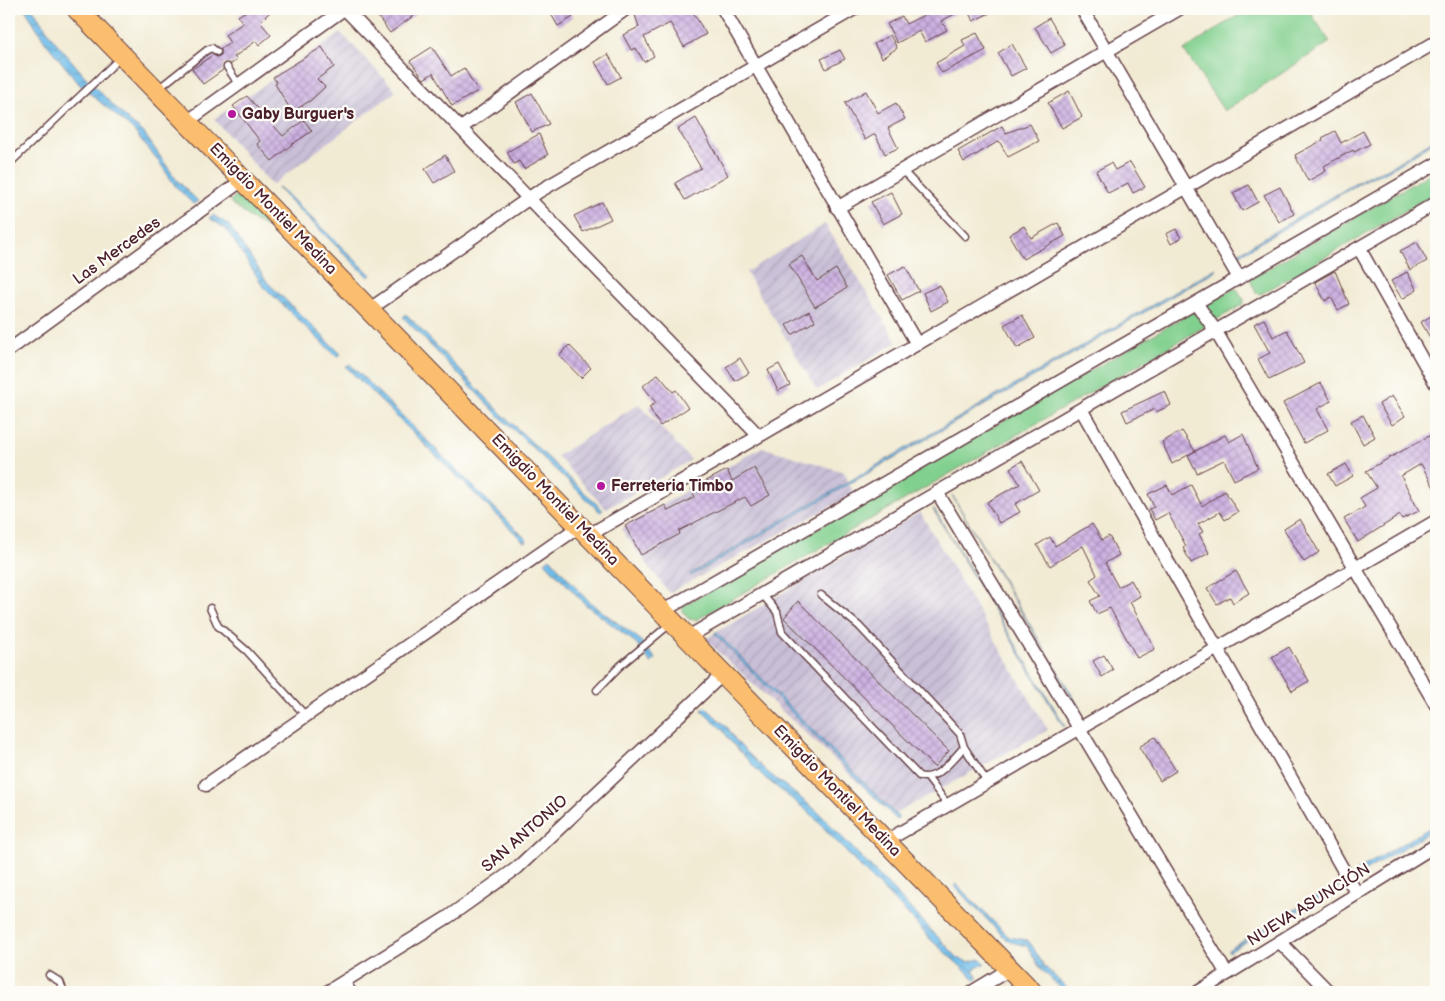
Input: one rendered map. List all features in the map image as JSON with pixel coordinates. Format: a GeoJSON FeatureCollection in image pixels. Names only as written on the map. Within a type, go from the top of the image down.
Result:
{"type":"FeatureCollection","features":[{"type":"Feature","properties":{"kind":"main road","name":"Emigdio Montiel Medina"},"geometry":{"type":"LineString","coordinates":[[77,9],[188,121],[1032,992]]}},
{"type":"Feature","properties":{"kind":"street"},"geometry":{"type":"LineString","coordinates":[[188,121],[345,9],[759,436]]}},
{"type":"Feature","properties":{"kind":"street"},"geometry":{"type":"LineString","coordinates":[[461,128],[626,9]]}},
{"type":"Feature","properties":{"kind":"street"},"geometry":{"type":"LineString","coordinates":[[723,9],[917,344]]}},
{"type":"Feature","properties":{"kind":"street"},"geometry":{"type":"LineString","coordinates":[[370,309],[528,198],[854,9]]}},
{"type":"Feature","properties":{"kind":"street"},"geometry":{"type":"LineString","coordinates":[[1082,9],[1239,278]]}},
{"type":"Feature","properties":{"kind":"street"},"geometry":{"type":"LineString","coordinates":[[837,208],[1179,9]]}},
{"type":"Feature","properties":{"kind":"street"},"geometry":{"type":"LineString","coordinates":[[206,785],[584,530],[759,436],[1436,42]]}},
{"type":"Feature","properties":{"kind":"street"},"geometry":{"type":"LineString","coordinates":[[668,617],[1196,303],[1436,164]]}},
{"type":"Feature","properties":{"kind":"street","name":"Las Mercedes"},"geometry":{"type":"LineString","coordinates":[[9,350],[244,179]]}},
{"type":"Feature","properties":{"kind":"street"},"geometry":{"type":"LineString","coordinates":[[688,636],[1436,202]]}},
{"type":"Feature","properties":{"kind":"street"},"geometry":{"type":"LineString","coordinates":[[1359,248],[1436,384]]}},
{"type":"Feature","properties":{"kind":"street"},"geometry":{"type":"LineString","coordinates":[[1196,303],[1215,330],[1436,705]]}},
{"type":"Feature","properties":{"kind":"street"},"geometry":{"type":"LineString","coordinates":[[1081,408],[1357,894]]}},
{"type":"Feature","properties":{"kind":"street"},"geometry":{"type":"LineString","coordinates":[[937,492],[1228,974]]}},
{"type":"Feature","properties":{"kind":"street"},"geometry":{"type":"LineString","coordinates":[[886,841],[1436,522]]}},
{"type":"Feature","properties":{"kind":"street","name":"SAN ANTONIO"},"geometry":{"type":"LineString","coordinates":[[327,992],[448,917],[517,868],[724,673]]}},
{"type":"Feature","properties":{"kind":"street","name":"NUEVA ASUNCIÓN"},"geometry":{"type":"LineString","coordinates":[[1198,992],[1436,845]]}},
{"type":"Feature","properties":{"kind":"street"},"geometry":{"type":"LineString","coordinates":[[1280,942],[1329,992]]}},
{"type":"Feature","properties":{"kind":"street"},"geometry":{"type":"LineString","coordinates":[[972,992],[1010,969]]}},
{"type":"Feature","properties":{"kind":"lane"},"geometry":{"type":"LineString","coordinates":[[157,90],[207,50],[212,48],[217,52]]}},
{"type":"Feature","properties":{"kind":"lane"},"geometry":{"type":"LineString","coordinates":[[9,164],[123,55]]}},
{"type":"Feature","properties":{"kind":"lane"},"geometry":{"type":"LineString","coordinates":[[227,67],[239,84]]}},
{"type":"Feature","properties":{"kind":"lane"},"geometry":{"type":"LineString","coordinates":[[902,170],[965,236]]}},
{"type":"Feature","properties":{"kind":"lane"},"geometry":{"type":"LineString","coordinates":[[762,594],[778,612],[782,632],[918,776],[927,777],[948,765],[964,747]]}},
{"type":"Feature","properties":{"kind":"lane"},"geometry":{"type":"LineString","coordinates":[[821,595],[859,626],[960,734],[964,747],[987,782]]}},
{"type":"Feature","properties":{"kind":"lane"},"geometry":{"type":"LineString","coordinates":[[210,608],[218,626],[247,651],[306,716]]}},
{"type":"Feature","properties":{"kind":"lane"},"geometry":{"type":"LineString","coordinates":[[597,690],[668,617]]}},
{"type":"Feature","properties":{"kind":"lane"},"geometry":{"type":"LineString","coordinates":[[927,777],[948,805]]}},
{"type":"Feature","properties":{"kind":"lane"},"geometry":{"type":"LineString","coordinates":[[49,975],[60,982],[64,992]]}},
{"type":"Feature","properties":{"kind":"lane"},"geometry":{"type":"LineString","coordinates":[[345,982],[354,992]]}},
{"type":"Feature","properties":{"kind":"shaded area"},"geometry":{"type":"Polygon","coordinates":[[[341,33],[396,91],[272,185],[214,119],[341,33]]]}},
{"type":"Feature","properties":{"kind":"shaded area"},"geometry":{"type":"Polygon","coordinates":[[[825,224],[897,342],[817,390],[746,272],[825,224]]]}},
{"type":"Feature","properties":{"kind":"shaded area"},"geometry":{"type":"Polygon","coordinates":[[[639,404],[691,460],[606,509],[557,456],[639,404]]]}},
{"type":"Feature","properties":{"kind":"shaded area"},"geometry":{"type":"Polygon","coordinates":[[[762,447],[844,472],[854,494],[669,593],[621,529],[762,447]]]}},
{"type":"Feature","properties":{"kind":"shaded area"},"geometry":{"type":"Polygon","coordinates":[[[920,512],[1048,730],[893,815],[705,639],[920,512]]]}},
{"type":"Feature","properties":{"kind":"green space"},"geometry":{"type":"Polygon","coordinates":[[[1248,9],[1308,9],[1330,42],[1224,111],[1184,50],[1248,9]]]}},
{"type":"Feature","properties":{"kind":"green space"},"geometry":{"type":"Polygon","coordinates":[[[1436,170],[1436,193],[1261,294],[1256,293],[1250,279],[1436,170]]]}},
{"type":"Feature","properties":{"kind":"green space"},"geometry":{"type":"Polygon","coordinates":[[[237,195],[246,197],[275,231],[253,220],[232,204],[230,201],[237,195]]]}},
{"type":"Feature","properties":{"kind":"green space"},"geometry":{"type":"Polygon","coordinates":[[[1232,289],[1237,289],[1244,300],[1242,305],[696,620],[689,619],[682,611],[683,606],[1232,289]]]}},
{"type":"Feature","properties":{"kind":"water"},"geometry":{"type":"Polygon","coordinates":[[[25,9],[33,9],[53,39],[88,80],[130,122],[143,132],[176,179],[198,201],[193,204],[176,187],[157,159],[133,130],[80,85],[46,43],[25,9]]]}},
{"type":"Feature","properties":{"kind":"water"},"geometry":{"type":"Polygon","coordinates":[[[1436,138],[1436,140],[1386,172],[1368,178],[1236,257],[1235,255],[1369,175],[1387,169],[1436,138]]]}},
{"type":"Feature","properties":{"kind":"water"},"geometry":{"type":"Polygon","coordinates":[[[279,187],[371,275],[368,277],[277,188],[279,187]]]}},
{"type":"Feature","properties":{"kind":"water"},"geometry":{"type":"Polygon","coordinates":[[[213,215],[229,225],[268,283],[341,354],[337,357],[264,287],[226,229],[209,218],[213,215]]]}},
{"type":"Feature","properties":{"kind":"water"},"geometry":{"type":"Polygon","coordinates":[[[1216,268],[1217,270],[691,576],[690,574],[1216,268]]]}},
{"type":"Feature","properties":{"kind":"water"},"geometry":{"type":"Polygon","coordinates":[[[406,314],[501,413],[603,510],[600,512],[499,416],[403,317],[406,314]]]}},
{"type":"Feature","properties":{"kind":"water"},"geometry":{"type":"Polygon","coordinates":[[[350,364],[527,540],[525,543],[346,367],[350,364]]]}},
{"type":"Feature","properties":{"kind":"water"},"geometry":{"type":"Polygon","coordinates":[[[952,495],[1081,710],[1079,710],[952,495]]]}},
{"type":"Feature","properties":{"kind":"water"},"geometry":{"type":"Polygon","coordinates":[[[934,509],[1065,726],[1063,726],[934,509]]]}},
{"type":"Feature","properties":{"kind":"water"},"geometry":{"type":"Polygon","coordinates":[[[550,558],[587,600],[639,639],[656,659],[651,663],[636,643],[586,605],[545,562],[550,558]]]}},
{"type":"Feature","properties":{"kind":"water"},"geometry":{"type":"Polygon","coordinates":[[[716,632],[899,818],[897,820],[714,633],[716,632]]]}},
{"type":"Feature","properties":{"kind":"water"},"geometry":{"type":"Polygon","coordinates":[[[705,707],[728,728],[736,741],[766,771],[817,811],[958,958],[968,962],[981,959],[985,963],[973,970],[978,977],[976,980],[931,940],[811,814],[764,777],[731,742],[723,730],[702,710],[705,707]]]}},
{"type":"Feature","properties":{"kind":"water"},"geometry":{"type":"Polygon","coordinates":[[[1436,824],[1436,828],[1360,874],[1358,870],[1436,824]]]}},
{"type":"Feature","properties":{"kind":"water"},"geometry":{"type":"Polygon","coordinates":[[[1341,882],[1343,884],[1229,952],[1228,950],[1341,882]]]}},
{"type":"Feature","properties":{"kind":"water"},"geometry":{"type":"Polygon","coordinates":[[[956,884],[1009,937],[1027,940],[1044,966],[1071,992],[1065,992],[1040,968],[1027,946],[1011,942],[1004,937],[954,886],[956,884]]]}},
{"type":"Feature","properties":{"kind":"building"},"geometry":{"type":"Polygon","coordinates":[[[249,9],[273,9],[260,22],[271,35],[259,45],[256,41],[234,57],[237,60],[231,64],[224,63],[223,70],[203,84],[192,69],[213,55],[217,57],[221,55],[221,49],[230,43],[225,35],[243,23],[238,16],[249,9]]]}},
{"type":"Feature","properties":{"kind":"building"},"geometry":{"type":"Polygon","coordinates":[[[372,9],[423,9],[390,33],[372,9]]]}},
{"type":"Feature","properties":{"kind":"building"},"geometry":{"type":"Polygon","coordinates":[[[548,9],[568,9],[573,17],[558,26],[548,9]]]}},
{"type":"Feature","properties":{"kind":"building"},"geometry":{"type":"Polygon","coordinates":[[[647,9],[650,14],[660,9],[691,9],[706,34],[684,47],[670,23],[644,37],[654,56],[644,62],[636,48],[631,50],[623,35],[639,27],[635,15],[647,9]]]}},
{"type":"Feature","properties":{"kind":"building"},"geometry":{"type":"Polygon","coordinates":[[[936,9],[965,9],[941,21],[947,30],[925,42],[919,31],[897,43],[887,24],[902,16],[906,24],[936,9]]]}},
{"type":"Feature","properties":{"kind":"building"},"geometry":{"type":"Polygon","coordinates":[[[967,9],[998,9],[973,21],[967,9]]]}},
{"type":"Feature","properties":{"kind":"building"},"geometry":{"type":"Polygon","coordinates":[[[1049,18],[1065,45],[1051,53],[1035,27],[1049,18]]]}},
{"type":"Feature","properties":{"kind":"building"},"geometry":{"type":"Polygon","coordinates":[[[977,33],[986,50],[942,73],[936,63],[965,46],[962,40],[977,33]]]}},
{"type":"Feature","properties":{"kind":"building"},"geometry":{"type":"Polygon","coordinates":[[[890,35],[897,48],[882,58],[874,44],[890,35]]]}},
{"type":"Feature","properties":{"kind":"building"},"geometry":{"type":"Polygon","coordinates":[[[1012,44],[1026,68],[1011,76],[998,53],[1012,44]]]}},
{"type":"Feature","properties":{"kind":"building"},"geometry":{"type":"Polygon","coordinates":[[[322,47],[334,67],[317,79],[325,87],[311,100],[292,112],[275,84],[277,83],[273,77],[322,47]]]}},
{"type":"Feature","properties":{"kind":"building"},"geometry":{"type":"Polygon","coordinates":[[[432,47],[451,76],[464,68],[478,91],[452,106],[433,73],[424,79],[410,61],[432,47]]]}},
{"type":"Feature","properties":{"kind":"building"},"geometry":{"type":"Polygon","coordinates":[[[840,50],[845,59],[826,69],[821,59],[840,50]]]}},
{"type":"Feature","properties":{"kind":"building"},"geometry":{"type":"Polygon","coordinates":[[[608,54],[621,77],[608,84],[595,62],[608,54]]]}},
{"type":"Feature","properties":{"kind":"building"},"geometry":{"type":"Polygon","coordinates":[[[866,91],[878,113],[896,103],[905,119],[888,128],[898,148],[885,154],[875,134],[865,140],[845,103],[866,91]]]}},
{"type":"Feature","properties":{"kind":"building"},"geometry":{"type":"Polygon","coordinates":[[[1069,91],[1082,117],[1062,128],[1048,103],[1069,91]]]}},
{"type":"Feature","properties":{"kind":"building"},"geometry":{"type":"Polygon","coordinates":[[[532,93],[549,124],[532,132],[516,102],[532,93]]]}},
{"type":"Feature","properties":{"kind":"building"},"geometry":{"type":"Polygon","coordinates":[[[247,96],[283,136],[304,120],[312,131],[272,161],[257,144],[260,141],[233,106],[247,96]]]}},
{"type":"Feature","properties":{"kind":"building"},"geometry":{"type":"Polygon","coordinates":[[[696,118],[728,175],[685,200],[675,183],[701,168],[678,129],[696,118]]]}},
{"type":"Feature","properties":{"kind":"building"},"geometry":{"type":"Polygon","coordinates":[[[1030,124],[1039,141],[1008,157],[999,141],[964,162],[958,151],[1002,126],[1006,133],[1030,124]]]}},
{"type":"Feature","properties":{"kind":"building"},"geometry":{"type":"Polygon","coordinates":[[[1335,131],[1341,143],[1363,131],[1370,144],[1354,152],[1353,150],[1324,166],[1326,171],[1308,181],[1295,155],[1323,140],[1322,138],[1335,131]]]}},
{"type":"Feature","properties":{"kind":"building"},"geometry":{"type":"Polygon","coordinates":[[[539,134],[548,155],[524,169],[519,161],[514,164],[507,152],[539,134]]]}},
{"type":"Feature","properties":{"kind":"building"},"geometry":{"type":"Polygon","coordinates":[[[445,155],[454,171],[434,183],[425,169],[445,155]]]}},
{"type":"Feature","properties":{"kind":"building"},"geometry":{"type":"Polygon","coordinates":[[[1130,162],[1145,187],[1133,193],[1128,183],[1108,193],[1096,171],[1111,163],[1115,170],[1130,162]]]}},
{"type":"Feature","properties":{"kind":"building"},"geometry":{"type":"Polygon","coordinates":[[[1249,185],[1258,202],[1242,211],[1233,193],[1249,185]]]}},
{"type":"Feature","properties":{"kind":"building"},"geometry":{"type":"Polygon","coordinates":[[[1280,187],[1294,214],[1279,222],[1264,195],[1280,187]]]}},
{"type":"Feature","properties":{"kind":"building"},"geometry":{"type":"Polygon","coordinates":[[[891,192],[902,214],[883,224],[871,202],[891,192]]]}},
{"type":"Feature","properties":{"kind":"building"},"geometry":{"type":"Polygon","coordinates":[[[602,202],[611,219],[583,232],[574,216],[602,202]]]}},
{"type":"Feature","properties":{"kind":"building"},"geometry":{"type":"Polygon","coordinates":[[[1058,223],[1065,236],[1023,259],[1009,235],[1024,226],[1031,238],[1058,223]]]}},
{"type":"Feature","properties":{"kind":"building"},"geometry":{"type":"Polygon","coordinates":[[[1176,229],[1181,238],[1171,244],[1166,234],[1176,229]]]}},
{"type":"Feature","properties":{"kind":"building"},"geometry":{"type":"Polygon","coordinates":[[[1417,242],[1427,261],[1410,270],[1400,251],[1417,242]]]}},
{"type":"Feature","properties":{"kind":"building"},"geometry":{"type":"Polygon","coordinates":[[[802,256],[817,281],[836,269],[847,288],[815,307],[789,264],[802,256]]]}},
{"type":"Feature","properties":{"kind":"building"},"geometry":{"type":"Polygon","coordinates":[[[905,266],[919,291],[902,300],[888,275],[905,266]]]}},
{"type":"Feature","properties":{"kind":"building"},"geometry":{"type":"Polygon","coordinates":[[[1335,271],[1349,304],[1338,310],[1331,297],[1325,301],[1315,282],[1335,271]]]}},
{"type":"Feature","properties":{"kind":"building"},"geometry":{"type":"Polygon","coordinates":[[[1407,272],[1417,290],[1402,299],[1391,281],[1407,272]]]}},
{"type":"Feature","properties":{"kind":"building"},"geometry":{"type":"Polygon","coordinates":[[[940,285],[948,302],[931,311],[923,293],[940,285]]]}},
{"type":"Feature","properties":{"kind":"building"},"geometry":{"type":"Polygon","coordinates":[[[809,311],[815,321],[792,335],[786,325],[809,311]]]}},
{"type":"Feature","properties":{"kind":"building"},"geometry":{"type":"Polygon","coordinates":[[[1436,313],[1436,348],[1421,322],[1436,313]]]}},
{"type":"Feature","properties":{"kind":"building"},"geometry":{"type":"Polygon","coordinates":[[[1022,315],[1035,338],[1017,348],[1004,325],[1022,315]]]}},
{"type":"Feature","properties":{"kind":"building"},"geometry":{"type":"Polygon","coordinates":[[[1264,319],[1273,337],[1287,330],[1304,363],[1269,380],[1258,359],[1270,353],[1254,324],[1264,319]]]}},
{"type":"Feature","properties":{"kind":"building"},"geometry":{"type":"Polygon","coordinates":[[[569,345],[591,368],[581,378],[559,355],[569,345]]]}},
{"type":"Feature","properties":{"kind":"building"},"geometry":{"type":"Polygon","coordinates":[[[740,358],[749,373],[735,381],[726,367],[740,358]]]}},
{"type":"Feature","properties":{"kind":"building"},"geometry":{"type":"Polygon","coordinates":[[[779,364],[790,385],[778,391],[768,370],[779,364]]]}},
{"type":"Feature","properties":{"kind":"building"},"geometry":{"type":"Polygon","coordinates":[[[658,374],[673,392],[676,390],[688,408],[660,426],[649,407],[656,403],[643,386],[658,374]]]}},
{"type":"Feature","properties":{"kind":"building"},"geometry":{"type":"Polygon","coordinates":[[[1321,383],[1331,401],[1317,409],[1328,430],[1304,443],[1283,403],[1321,383]]]}},
{"type":"Feature","properties":{"kind":"building"},"geometry":{"type":"Polygon","coordinates":[[[1165,391],[1171,405],[1156,412],[1155,409],[1127,422],[1122,411],[1165,391]]]}},
{"type":"Feature","properties":{"kind":"building"},"geometry":{"type":"Polygon","coordinates":[[[1392,396],[1405,416],[1392,425],[1379,404],[1392,396]]]}},
{"type":"Feature","properties":{"kind":"building"},"geometry":{"type":"Polygon","coordinates":[[[1363,415],[1375,437],[1363,444],[1351,421],[1363,415]]]}},
{"type":"Feature","properties":{"kind":"building"},"geometry":{"type":"Polygon","coordinates":[[[1182,431],[1195,451],[1172,464],[1162,442],[1182,431]]]}},
{"type":"Feature","properties":{"kind":"building"},"geometry":{"type":"Polygon","coordinates":[[[1436,432],[1436,491],[1421,464],[1401,476],[1419,511],[1402,519],[1400,515],[1358,542],[1344,519],[1365,507],[1360,498],[1377,488],[1366,471],[1436,432]]]}},
{"type":"Feature","properties":{"kind":"building"},"geometry":{"type":"Polygon","coordinates":[[[1243,434],[1258,468],[1234,480],[1224,460],[1197,473],[1188,455],[1225,435],[1229,442],[1243,434]]]}},
{"type":"Feature","properties":{"kind":"building"},"geometry":{"type":"Polygon","coordinates":[[[1022,461],[1039,490],[1015,504],[1020,512],[999,523],[987,502],[1020,484],[1010,468],[1022,461]]]}},
{"type":"Feature","properties":{"kind":"building"},"geometry":{"type":"Polygon","coordinates":[[[1346,464],[1353,476],[1335,486],[1328,474],[1346,464]]]}},
{"type":"Feature","properties":{"kind":"building"},"geometry":{"type":"Polygon","coordinates":[[[754,468],[770,495],[751,506],[745,497],[679,531],[680,534],[641,555],[625,526],[665,505],[668,511],[695,497],[691,489],[727,470],[732,481],[754,468]]]}},
{"type":"Feature","properties":{"kind":"building"},"geometry":{"type":"Polygon","coordinates":[[[1167,485],[1172,495],[1191,485],[1202,506],[1225,491],[1238,512],[1225,520],[1220,512],[1198,524],[1203,532],[1199,534],[1209,553],[1191,563],[1183,548],[1186,546],[1168,513],[1155,520],[1149,509],[1154,507],[1148,494],[1167,485]]]}},
{"type":"Feature","properties":{"kind":"building"},"geometry":{"type":"Polygon","coordinates":[[[1300,519],[1319,552],[1304,562],[1284,529],[1300,519]]]}},
{"type":"Feature","properties":{"kind":"building"},"geometry":{"type":"Polygon","coordinates":[[[1092,524],[1102,540],[1109,536],[1119,555],[1105,563],[1118,587],[1131,580],[1140,596],[1130,602],[1155,649],[1137,658],[1110,608],[1097,614],[1090,601],[1100,596],[1090,580],[1097,575],[1083,546],[1050,566],[1037,545],[1050,537],[1055,546],[1092,524]]]}},
{"type":"Feature","properties":{"kind":"building"},"geometry":{"type":"Polygon","coordinates":[[[1236,571],[1249,593],[1233,603],[1230,597],[1217,604],[1207,588],[1236,571]]]}},
{"type":"Feature","properties":{"kind":"building"},"geometry":{"type":"Polygon","coordinates":[[[798,601],[949,751],[934,767],[784,618],[798,601]]]}},
{"type":"Feature","properties":{"kind":"building"},"geometry":{"type":"Polygon","coordinates":[[[1289,647],[1309,681],[1292,691],[1272,657],[1289,647]]]}},
{"type":"Feature","properties":{"kind":"building"},"geometry":{"type":"Polygon","coordinates":[[[1104,655],[1113,670],[1102,677],[1093,661],[1104,655]]]}},
{"type":"Feature","properties":{"kind":"building"},"geometry":{"type":"Polygon","coordinates":[[[1155,737],[1176,771],[1160,781],[1139,747],[1155,737]]]}},
{"type":"Feature","properties":{"kind":"place","name":"Gaby Burguer's"},"geometry":{"type":"Point","coordinates":[232,114]}},
{"type":"Feature","properties":{"kind":"place","name":"Ferreteria Timbo"},"geometry":{"type":"Point","coordinates":[601,486]}}]}
